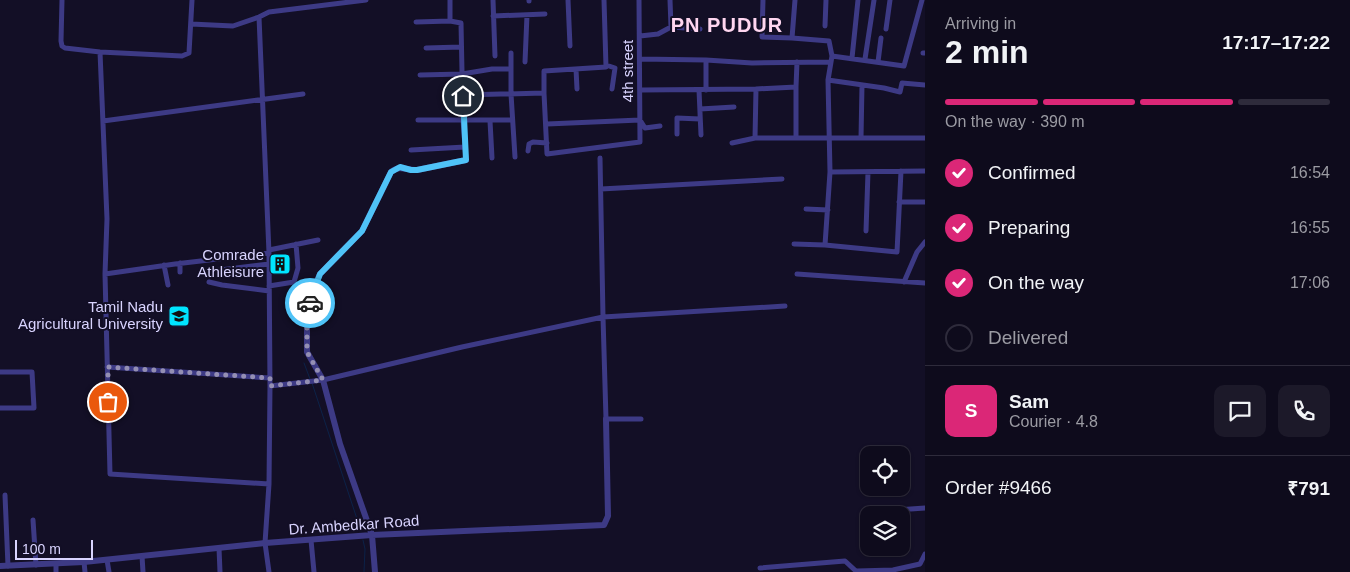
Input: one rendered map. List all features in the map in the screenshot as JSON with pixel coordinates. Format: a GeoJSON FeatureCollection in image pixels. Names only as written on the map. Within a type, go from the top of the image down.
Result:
{"type":"FeatureCollection","features":[{"type":"Feature","properties":{"kind":"street"},"geometry":{"type":"LineString","coordinates":[[62,0],[60,41],[62,46],[68,49],[100,52],[174,56],[189,53],[192,0]]}},
{"type":"Feature","properties":{"kind":"street"},"geometry":{"type":"LineString","coordinates":[[191,24],[233,26],[269,12],[366,0]]}},
{"type":"Feature","properties":{"kind":"street"},"geometry":{"type":"LineString","coordinates":[[450,0],[450,21]]}},
{"type":"Feature","properties":{"kind":"street"},"geometry":{"type":"LineString","coordinates":[[493,0],[494,56]]}},
{"type":"Feature","properties":{"kind":"street"},"geometry":{"type":"LineString","coordinates":[[568,0],[570,46]]}},
{"type":"Feature","properties":{"kind":"street"},"geometry":{"type":"LineString","coordinates":[[604,0],[606,65]]}},
{"type":"Feature","properties":{"kind":"street","name":"4th street"},"geometry":{"type":"LineString","coordinates":[[547,143],[547,154],[640,142],[639,0]]}},
{"type":"Feature","properties":{"kind":"street"},"geometry":{"type":"LineString","coordinates":[[670,0],[671,27]]}},
{"type":"Feature","properties":{"kind":"street"},"geometry":{"type":"LineString","coordinates":[[763,0],[762,37],[829,38],[832,56],[828,80],[830,172],[825,246]]}},
{"type":"Feature","properties":{"kind":"street"},"geometry":{"type":"LineString","coordinates":[[792,38],[795,0]]}},
{"type":"Feature","properties":{"kind":"street"},"geometry":{"type":"LineString","coordinates":[[826,0],[826,26]]}},
{"type":"Feature","properties":{"kind":"street"},"geometry":{"type":"LineString","coordinates":[[852,58],[858,0]]}},
{"type":"Feature","properties":{"kind":"street"},"geometry":{"type":"LineString","coordinates":[[865,59],[874,0]]}},
{"type":"Feature","properties":{"kind":"street"},"geometry":{"type":"LineString","coordinates":[[886,29],[890,0]]}},
{"type":"Feature","properties":{"kind":"street"},"geometry":{"type":"LineString","coordinates":[[832,56],[865,59],[904,66],[922,0]]}},
{"type":"Feature","properties":{"kind":"street"},"geometry":{"type":"LineString","coordinates":[[525,62],[527,14]]}},
{"type":"Feature","properties":{"kind":"street"},"geometry":{"type":"LineString","coordinates":[[493,16],[545,14]]}},
{"type":"Feature","properties":{"kind":"street"},"geometry":{"type":"LineString","coordinates":[[259,17],[269,251],[269,484],[265,543],[269,572]]}},
{"type":"Feature","properties":{"kind":"street"},"geometry":{"type":"LineString","coordinates":[[375,572],[372,535],[340,444],[323,380],[307,352],[307,324],[312,295],[320,274],[362,231],[391,172],[400,167],[417,170],[466,160],[463,120],[461,23],[450,21],[416,22]]}},
{"type":"Feature","properties":{"kind":"street"},"geometry":{"type":"LineString","coordinates":[[640,36],[658,34],[671,27],[700,29]]}},
{"type":"Feature","properties":{"kind":"street"},"geometry":{"type":"LineString","coordinates":[[878,62],[881,38]]}},
{"type":"Feature","properties":{"kind":"street"},"geometry":{"type":"LineString","coordinates":[[426,48],[461,47]]}},
{"type":"Feature","properties":{"kind":"street"},"geometry":{"type":"LineString","coordinates":[[100,52],[107,219],[106,274],[110,474],[269,484]]}},
{"type":"Feature","properties":{"kind":"street"},"geometry":{"type":"LineString","coordinates":[[511,53],[512,120],[515,156]]}},
{"type":"Feature","properties":{"kind":"street"},"geometry":{"type":"LineString","coordinates":[[640,59],[752,63],[831,62]]}},
{"type":"Feature","properties":{"kind":"street"},"geometry":{"type":"LineString","coordinates":[[706,60],[706,90]]}},
{"type":"Feature","properties":{"kind":"street"},"geometry":{"type":"LineString","coordinates":[[796,138],[797,62]]}},
{"type":"Feature","properties":{"kind":"street"},"geometry":{"type":"LineString","coordinates":[[528,151],[530,144],[533,142],[547,143],[544,71],[606,67],[606,65],[615,68],[612,88]]}},
{"type":"Feature","properties":{"kind":"street"},"geometry":{"type":"LineString","coordinates":[[420,75],[462,74],[492,69],[511,69]]}},
{"type":"Feature","properties":{"kind":"street"},"geometry":{"type":"LineString","coordinates":[[576,69],[577,89]]}},
{"type":"Feature","properties":{"kind":"street"},"geometry":{"type":"LineString","coordinates":[[828,80],[900,92],[902,83],[925,85]]}},
{"type":"Feature","properties":{"kind":"street"},"geometry":{"type":"LineString","coordinates":[[862,86],[862,138]]}},
{"type":"Feature","properties":{"kind":"street"},"geometry":{"type":"LineString","coordinates":[[640,90],[796,87]]}},
{"type":"Feature","properties":{"kind":"street"},"geometry":{"type":"LineString","coordinates":[[755,138],[756,89]]}},
{"type":"Feature","properties":{"kind":"street"},"geometry":{"type":"LineString","coordinates":[[699,90],[701,135]]}},
{"type":"Feature","properties":{"kind":"street"},"geometry":{"type":"LineString","coordinates":[[463,96],[544,93]]}},
{"type":"Feature","properties":{"kind":"street"},"geometry":{"type":"LineString","coordinates":[[103,121],[303,94]]}},
{"type":"Feature","properties":{"kind":"street"},"geometry":{"type":"LineString","coordinates":[[700,108],[734,107]]}},
{"type":"Feature","properties":{"kind":"street"},"geometry":{"type":"LineString","coordinates":[[677,134],[677,118],[700,119]]}},
{"type":"Feature","properties":{"kind":"street"},"geometry":{"type":"LineString","coordinates":[[418,120],[512,120]]}},
{"type":"Feature","properties":{"kind":"street"},"geometry":{"type":"LineString","coordinates":[[547,124],[640,120],[645,128],[660,126]]}},
{"type":"Feature","properties":{"kind":"street"},"geometry":{"type":"LineString","coordinates":[[490,121],[492,158]]}},
{"type":"Feature","properties":{"kind":"street"},"geometry":{"type":"LineString","coordinates":[[732,142],[755,138],[925,138]]}},
{"type":"Feature","properties":{"kind":"street"},"geometry":{"type":"LineString","coordinates":[[411,150],[465,147]]}},
{"type":"Feature","properties":{"kind":"street"},"geometry":{"type":"LineString","coordinates":[[600,158],[606,419],[641,419]]}},
{"type":"Feature","properties":{"kind":"street"},"geometry":{"type":"LineString","coordinates":[[794,244],[898,252],[901,171]]}},
{"type":"Feature","properties":{"kind":"street"},"geometry":{"type":"LineString","coordinates":[[830,172],[925,171]]}},
{"type":"Feature","properties":{"kind":"street"},"geometry":{"type":"LineString","coordinates":[[866,231],[868,172]]}},
{"type":"Feature","properties":{"kind":"street"},"geometry":{"type":"LineString","coordinates":[[601,189],[782,179]]}},
{"type":"Feature","properties":{"kind":"street"},"geometry":{"type":"LineString","coordinates":[[899,202],[925,202]]}},
{"type":"Feature","properties":{"kind":"street"},"geometry":{"type":"LineString","coordinates":[[806,209],[828,210]]}},
{"type":"Feature","properties":{"kind":"street"},"geometry":{"type":"LineString","coordinates":[[106,274],[269,251],[318,240]]}},
{"type":"Feature","properties":{"kind":"street"},"geometry":{"type":"LineString","coordinates":[[904,282],[918,252],[925,242]]}},
{"type":"Feature","properties":{"kind":"street"},"geometry":{"type":"LineString","coordinates":[[209,282],[222,285],[269,288],[294,282],[298,268],[296,244]]}},
{"type":"Feature","properties":{"kind":"street"},"geometry":{"type":"LineString","coordinates":[[180,263],[180,272]]}},
{"type":"Feature","properties":{"kind":"street"},"geometry":{"type":"LineString","coordinates":[[212,270],[269,264]]}},
{"type":"Feature","properties":{"kind":"street"},"geometry":{"type":"LineString","coordinates":[[164,265],[168,285]]}},
{"type":"Feature","properties":{"kind":"street"},"geometry":{"type":"LineString","coordinates":[[797,274],[925,283]]}},
{"type":"Feature","properties":{"kind":"street"},"geometry":{"type":"LineString","coordinates":[[270,386],[323,380],[462,347],[603,317],[786,306]]}},
{"type":"Feature","properties":{"kind":"street"},"geometry":{"type":"LineString","coordinates":[[108,367],[270,378]]}},
{"type":"Feature","properties":{"kind":"street"},"geometry":{"type":"LineString","coordinates":[[0,372],[32,372],[34,408],[0,408]]}},
{"type":"Feature","properties":{"kind":"street","name":"Dr. Ambedkar Road"},"geometry":{"type":"LineString","coordinates":[[0,566],[84,562],[265,543],[372,535],[604,525],[608,516],[606,419]]}},
{"type":"Feature","properties":{"kind":"street"},"geometry":{"type":"LineString","coordinates":[[5,494],[8,566]]}},
{"type":"Feature","properties":{"kind":"street"},"geometry":{"type":"LineString","coordinates":[[910,510],[925,509]]}},
{"type":"Feature","properties":{"kind":"street"},"geometry":{"type":"LineString","coordinates":[[34,520],[36,565]]}},
{"type":"Feature","properties":{"kind":"street"},"geometry":{"type":"LineString","coordinates":[[311,540],[314,572]]}},
{"type":"Feature","properties":{"kind":"street"},"geometry":{"type":"LineString","coordinates":[[219,548],[220,572]]}},
{"type":"Feature","properties":{"kind":"street"},"geometry":{"type":"LineString","coordinates":[[760,568],[845,561],[857,572],[893,570],[920,564],[925,554]]}},
{"type":"Feature","properties":{"kind":"street"},"geometry":{"type":"LineString","coordinates":[[142,556],[144,572]]}},
{"type":"Feature","properties":{"kind":"street"},"geometry":{"type":"LineString","coordinates":[[107,560],[109,572]]}},
{"type":"Feature","properties":{"kind":"street"},"geometry":{"type":"LineString","coordinates":[[84,562],[85,572]]}},
{"type":"Feature","properties":{"kind":"street"},"geometry":{"type":"LineString","coordinates":[[56,564],[56,572]]}},
{"type":"Feature","properties":{"kind":"waterway"},"geometry":{"type":"LineString","coordinates":[[304,363],[310,379]]}},
{"type":"Feature","properties":{"kind":"waterway"},"geometry":{"type":"LineString","coordinates":[[312,383],[361,531]]}},
{"type":"Feature","properties":{"kind":"waterway"},"geometry":{"type":"LineString","coordinates":[[363,540],[365,549],[364,572]]}},
{"type":"Feature","properties":{"kind":"way so far"},"geometry":{"type":"LineString","coordinates":[[108,402],[108,367],[270,378],[270,386],[323,380],[307,352],[307,324],[310,303]]}},
{"type":"Feature","properties":{"kind":"place","name":"Comrade Athleisure"},"geometry":{"type":"Point","coordinates":[280,264]}},
{"type":"Feature","properties":{"kind":"place","name":"Tamil Nadu Agricultural University"},"geometry":{"type":"Point","coordinates":[179,316]}},
{"type":"Feature","properties":{"kind":"district","name":"PN PUDUR"},"geometry":{"type":"Point","coordinates":[727,25]}},
{"type":"Feature","properties":{"kind":"route"},"geometry":{"type":"LineString","coordinates":[[310,303],[320,274],[362,231],[394,169],[400,167],[417,170],[466,160],[463,96]]}}]}
